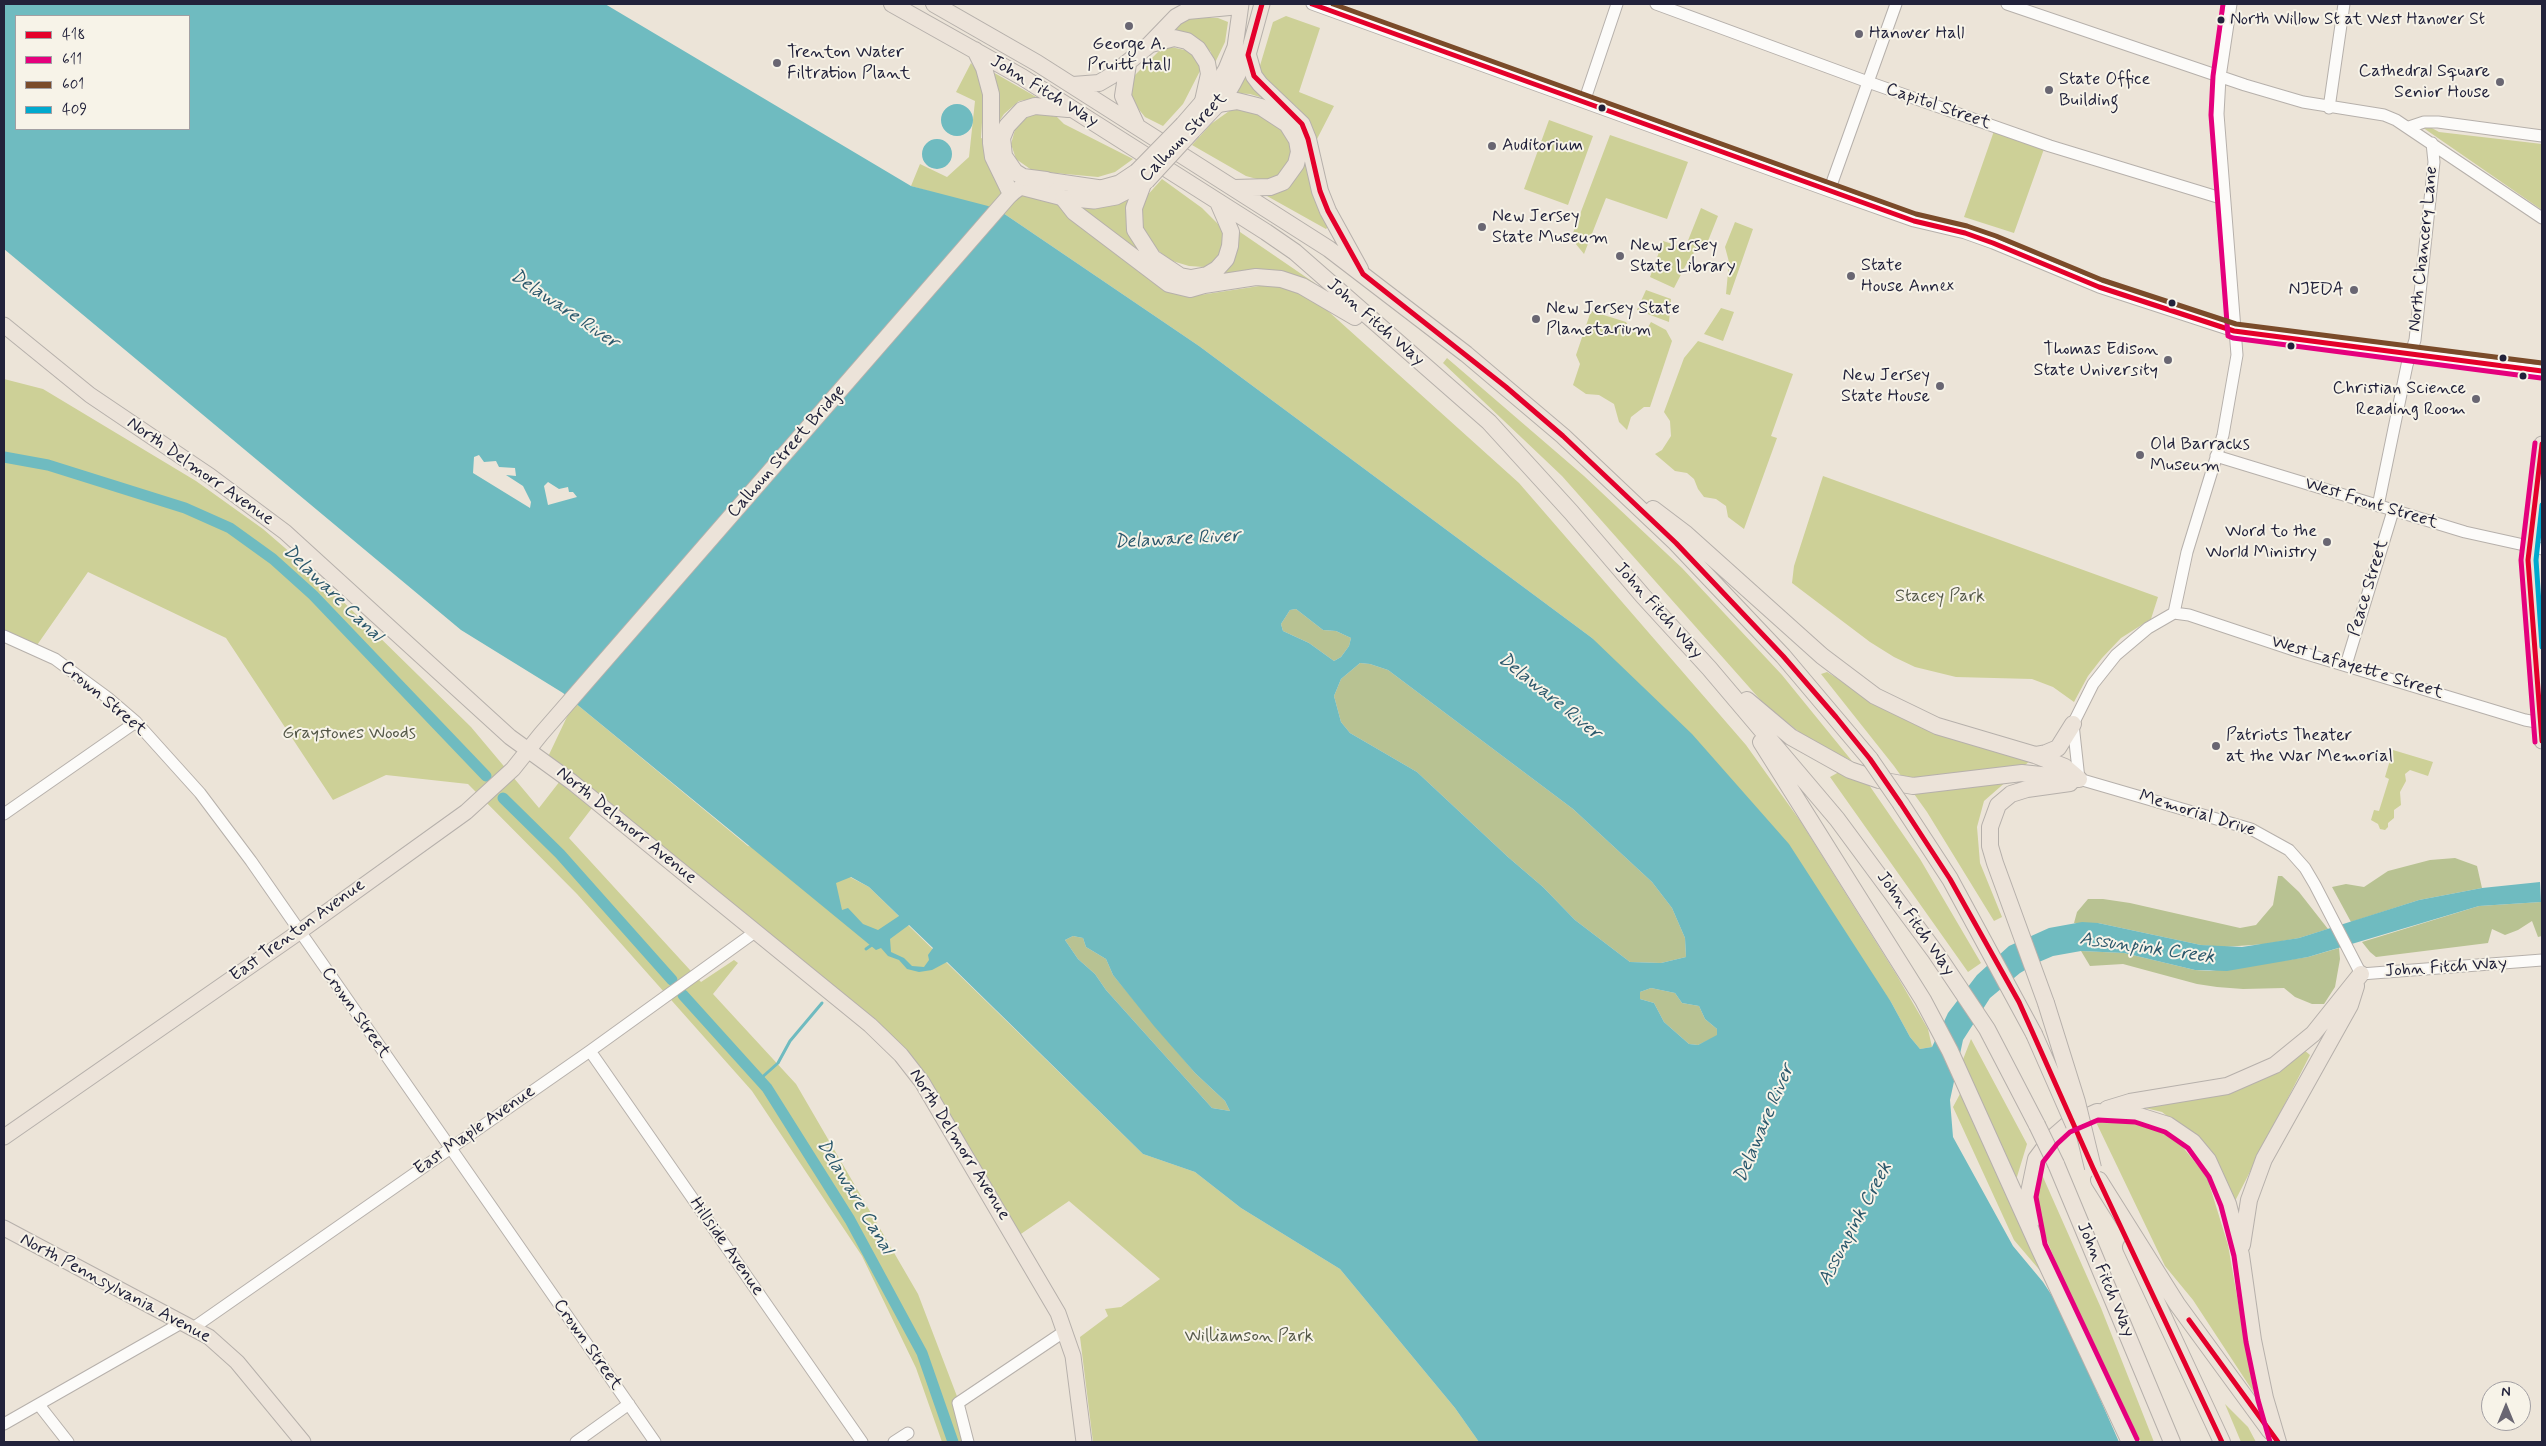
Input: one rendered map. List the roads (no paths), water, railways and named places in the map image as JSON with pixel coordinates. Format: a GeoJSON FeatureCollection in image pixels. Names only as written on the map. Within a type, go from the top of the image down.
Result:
{"type":"FeatureCollection","features":[{"type":"Feature","properties":{"kind":"highway","name":"John Fitch Way"},"geometry":{"type":"LineString","coordinates":[[892,4],[975,50],[1073,110],[1235,211],[1295,252],[1387,335],[1489,422],[1572,512],[1838,819],[1936,953],[2003,1058],[2056,1164],[2172,1442]]}},
{"type":"Feature","properties":{"kind":"highway","name":"John Fitch Way"},"geometry":{"type":"LineString","coordinates":[[934,4],[1073,85],[1154,139],[1234,188],[1363,274],[1506,387],[1588,460],[1676,543],[1783,656],[1870,759],[1901,804],[1950,880],[2019,1002],[2096,1174]]}},
{"type":"Feature","properties":{"kind":"highway"},"geometry":{"type":"LineString","coordinates":[[1073,85],[1099,83],[1128,64],[1176,17],[1187,11],[1241,5]]}},
{"type":"Feature","properties":{"kind":"highway"},"geometry":{"type":"LineString","coordinates":[[1149,45],[1174,38],[1187,41],[1198,49],[1207,62],[1211,102],[1237,101],[1261,106],[1287,124],[1298,140],[1299,152],[1296,164],[1283,182],[1270,187],[1234,188]]}},
{"type":"Feature","properties":{"kind":"highway"},"geometry":{"type":"LineString","coordinates":[[975,50],[984,68],[991,94],[990,143],[993,157],[1012,195]]}},
{"type":"Feature","properties":{"kind":"highway"},"geometry":{"type":"LineString","coordinates":[[1248,55],[1254,76],[1260,84],[1302,124],[1326,205],[1363,274]]}},
{"type":"Feature","properties":{"kind":"highway"},"geometry":{"type":"LineString","coordinates":[[1128,64],[1123,96],[1137,126]]}},
{"type":"Feature","properties":{"kind":"highway"},"geometry":{"type":"LineString","coordinates":[[1046,180],[1023,177],[1010,168],[1002,150],[1002,138],[1006,126],[1022,110],[1035,106],[1073,110]]}},
{"type":"Feature","properties":{"kind":"highway"},"geometry":{"type":"LineString","coordinates":[[1142,179],[1134,208],[1135,230],[1153,258],[1180,276],[1191,278],[1207,275],[1217,269],[1226,259],[1230,246],[1231,232],[1218,202]]}},
{"type":"Feature","properties":{"kind":"highway"},"geometry":{"type":"LineString","coordinates":[[1063,198],[1074,212],[1169,284],[1190,289],[1204,285],[1256,278],[1281,279],[1302,286],[1387,335]]}},
{"type":"Feature","properties":{"kind":"highway"},"geometry":{"type":"LineString","coordinates":[[1588,460],[1686,534],[1822,656],[1875,696],[1937,726],[2035,755],[2065,767],[2079,779]]}},
{"type":"Feature","properties":{"kind":"highway"},"geometry":{"type":"LineString","coordinates":[[1678,635],[1748,701],[1791,737],[1828,760],[1867,777],[1913,786],[2022,773],[2079,779]]}},
{"type":"Feature","properties":{"kind":"highway"},"geometry":{"type":"LineString","coordinates":[[1733,696],[1923,1000],[1950,1051],[2038,1246],[2130,1442]]}},
{"type":"Feature","properties":{"kind":"highway"},"geometry":{"type":"LineString","coordinates":[[2035,755],[2058,748],[2073,724]]}},
{"type":"Feature","properties":{"kind":"highway"},"geometry":{"type":"LineString","coordinates":[[2079,779],[2058,786],[2019,791],[2004,799],[1995,811],[1990,827],[1990,846],[2046,1003],[2077,1102],[2096,1174],[2222,1442]]}},
{"type":"Feature","properties":{"kind":"highway"},"geometry":{"type":"LineString","coordinates":[[2038,1246],[2028,1197],[2036,1159],[2051,1139],[2066,1126],[2097,1112],[2130,1102],[2227,1086],[2275,1064],[2313,1034],[2360,974]]}},
{"type":"Feature","properties":{"kind":"highway"},"geometry":{"type":"LineString","coordinates":[[2241,1255],[2246,1215],[2254,1183],[2264,1159],[2350,1005],[2360,974]]}},
{"type":"Feature","properties":{"kind":"highway"},"geometry":{"type":"LineString","coordinates":[[2097,1112],[2136,1115],[2155,1120],[2182,1133],[2205,1155],[2216,1174],[2228,1204],[2241,1255],[2253,1340],[2265,1398],[2277,1442]]}},
{"type":"Feature","properties":{"kind":"highway"},"geometry":{"type":"LineString","coordinates":[[2096,1174],[2177,1304],[2277,1442]]}},
{"type":"Feature","properties":{"kind":"main road","name":"Calhoun Street"},"geometry":{"type":"LineString","coordinates":[[1012,195],[1094,201],[1106,200],[1116,198],[1142,179],[1211,102],[1233,84],[1248,55],[1262,4]]}},
{"type":"Feature","properties":{"kind":"main road","name":"Calhoun Street"},"geometry":{"type":"LineString","coordinates":[[1211,102],[1235,47],[1241,5]]}},
{"type":"Feature","properties":{"kind":"main road","name":"Calhoun Street"},"geometry":{"type":"LineString","coordinates":[[1012,195],[1025,184],[1046,180],[1101,188],[1142,179]]}},
{"type":"Feature","properties":{"kind":"main road","name":"Calhoun Street Bridge"},"geometry":{"type":"LineString","coordinates":[[571,699],[1012,195]]}},
{"type":"Feature","properties":{"kind":"main road","name":"North Delmorr Avenue"},"geometry":{"type":"LineString","coordinates":[[7,328],[90,395],[210,476],[286,532],[510,737],[552,765],[876,1030],[918,1075],[1050,1296],[1065,1331],[1076,1374],[1084,1442]]}},
{"type":"Feature","properties":{"kind":"main road"},"geometry":{"type":"LineString","coordinates":[[2542,444],[2535,548],[2542,741]]}},
{"type":"Feature","properties":{"kind":"main road","name":"East Trenton Avenue"},"geometry":{"type":"LineString","coordinates":[[4,1137],[299,932],[477,803],[513,769],[571,699]]}},
{"type":"Feature","properties":{"kind":"main road","name":"North Pennsylvania Avenue"},"geometry":{"type":"LineString","coordinates":[[4,1228],[188,1325],[227,1351],[303,1442]]}},
{"type":"Feature","properties":{"kind":"street"},"geometry":{"type":"LineString","coordinates":[[1312,4],[1914,221],[1965,233],[1993,243],[2099,287],[2234,331],[2542,371]]}},
{"type":"Feature","properties":{"kind":"street"},"geometry":{"type":"LineString","coordinates":[[1584,102],[1617,4]]}},
{"type":"Feature","properties":{"kind":"street","name":"Capitol Street"},"geometry":{"type":"LineString","coordinates":[[1656,4],[2050,146],[2224,199]]}},
{"type":"Feature","properties":{"kind":"street"},"geometry":{"type":"LineString","coordinates":[[1829,191],[1896,4]]}},
{"type":"Feature","properties":{"kind":"street"},"geometry":{"type":"LineString","coordinates":[[2007,4],[2220,77],[2328,108],[2384,115],[2409,127],[2542,218]]}},
{"type":"Feature","properties":{"kind":"street"},"geometry":{"type":"LineString","coordinates":[[2079,779],[2073,724],[2093,684],[2116,655],[2148,628],[2174,613],[2187,552],[2226,422],[2237,355],[2218,114],[2220,77],[2231,4]]}},
{"type":"Feature","properties":{"kind":"street"},"geometry":{"type":"LineString","coordinates":[[2328,108],[2344,4]]}},
{"type":"Feature","properties":{"kind":"street"},"geometry":{"type":"LineString","coordinates":[[2409,127],[2424,122],[2438,122],[2542,136]]}},
{"type":"Feature","properties":{"kind":"street","name":"North Chancery Lane"},"geometry":{"type":"LineString","coordinates":[[2378,506],[2414,340],[2434,162],[2432,143]]}},
{"type":"Feature","properties":{"kind":"street","name":"West Front Street"},"geometry":{"type":"LineString","coordinates":[[2216,456],[2465,532],[2535,548]]}},
{"type":"Feature","properties":{"kind":"street","name":"Peace Street"},"geometry":{"type":"LineString","coordinates":[[2346,665],[2393,510]]}},
{"type":"Feature","properties":{"kind":"street","name":"West Lafayette Street"},"geometry":{"type":"LineString","coordinates":[[2174,613],[2189,615],[2346,665],[2541,722]]}},
{"type":"Feature","properties":{"kind":"street","name":"Crown Street"},"geometry":{"type":"LineString","coordinates":[[4,636],[55,659],[94,687],[136,722],[200,792],[655,1442]]}},
{"type":"Feature","properties":{"kind":"street"},"geometry":{"type":"LineString","coordinates":[[4,814],[136,722]]}},
{"type":"Feature","properties":{"kind":"street","name":"Memorial Drive"},"geometry":{"type":"LineString","coordinates":[[2079,779],[2251,829],[2268,837],[2299,860],[2315,885],[2360,974]]}},
{"type":"Feature","properties":{"kind":"street","name":"East Maple Avenue"},"geometry":{"type":"LineString","coordinates":[[4,1424],[188,1325],[450,1149],[755,932]]}},
{"type":"Feature","properties":{"kind":"street","name":"John Fitch Way"},"geometry":{"type":"LineString","coordinates":[[2360,974],[2537,961]]}},
{"type":"Feature","properties":{"kind":"street","name":"Hillside Avenue"},"geometry":{"type":"LineString","coordinates":[[590,1051],[862,1442]]}},
{"type":"Feature","properties":{"kind":"street"},"geometry":{"type":"LineString","coordinates":[[968,1442],[958,1403],[1065,1331]]}},
{"type":"Feature","properties":{"kind":"street"},"geometry":{"type":"LineString","coordinates":[[576,1442],[629,1404]]}},
{"type":"Feature","properties":{"kind":"street"},"geometry":{"type":"LineString","coordinates":[[38,1405],[68,1442]]}},
{"type":"Feature","properties":{"kind":"street"},"geometry":{"type":"LineString","coordinates":[[894,1442],[908,1432]]}},
{"type":"Feature","properties":{"kind":"water"},"geometry":{"type":"Polygon","coordinates":[[[4,4],[605,4],[911,186],[988,206],[1003,213],[1199,346],[1592,638],[1692,734],[1789,844],[1891,1002],[1910,1037],[1920,1049],[1932,1047],[1948,1013],[1977,975],[2009,946],[2049,928],[2082,922],[2098,923],[2201,945],[2242,947],[2299,938],[2419,900],[2482,888],[2540,882],[2541,902],[2479,906],[2308,957],[2227,971],[2195,970],[2124,953],[2081,951],[2053,956],[2039,962],[2020,973],[1990,998],[1963,1040],[1950,1100],[1953,1137],[2013,1246],[2043,1282],[2060,1308],[2119,1442],[1479,1442],[1455,1408],[1340,1269],[1241,1208],[1195,1172],[1143,1154],[947,962],[932,970],[919,972],[907,969],[899,960],[888,956],[881,948],[876,950],[563,693],[461,630],[4,249],[4,4]],[[479,455],[474,457],[473,473],[530,508],[531,502],[523,486],[506,475],[516,476],[515,468],[499,467],[496,461],[484,462],[479,455]],[[548,482],[544,486],[548,505],[577,497],[573,492],[569,492],[568,487],[559,489],[548,482]],[[1296,609],[1290,610],[1281,624],[1283,631],[1309,643],[1334,661],[1341,657],[1349,646],[1351,638],[1336,631],[1323,630],[1296,609]],[[1360,663],[1341,679],[1334,696],[1341,722],[1350,733],[1417,772],[1543,887],[1575,920],[1630,962],[1661,963],[1686,957],[1685,938],[1672,908],[1652,882],[1573,809],[1388,670],[1360,663]],[[851,877],[836,883],[842,910],[848,908],[863,924],[878,930],[899,916],[869,887],[851,877]],[[909,925],[890,939],[891,952],[904,958],[912,966],[924,967],[929,960],[928,955],[933,948],[909,925]],[[1073,936],[1065,940],[1078,959],[1095,974],[1106,990],[1212,1108],[1230,1111],[1225,1101],[1195,1073],[1154,1026],[1113,975],[1106,959],[1086,947],[1083,938],[1073,936]],[[1651,988],[1640,992],[1640,999],[1654,1003],[1664,1022],[1689,1044],[1698,1045],[1717,1035],[1717,1029],[1705,1019],[1699,1006],[1682,1003],[1675,993],[1651,988]]]}},
{"type":"Feature","properties":{"kind":"water"},"geometry":{"type":"Polygon","coordinates":[[[957,104],[963,105],[968,109],[972,114],[972,126],[968,131],[963,135],[957,136],[951,135],[946,131],[942,126],[941,120],[942,114],[946,109],[951,105],[957,104]]]}},
{"type":"Feature","properties":{"kind":"water"},"geometry":{"type":"Polygon","coordinates":[[[937,139],[948,143],[952,154],[948,165],[937,169],[926,165],[922,154],[926,143],[937,139]]]}},
{"type":"Feature","properties":{"kind":"waterway","name":"Delaware Canal"},"geometry":{"type":"LineString","coordinates":[[4,457],[48,465],[185,508],[230,528],[273,559],[313,595],[486,776]]}},
{"type":"Feature","properties":{"kind":"waterway","name":"Delaware Canal"},"geometry":{"type":"LineString","coordinates":[[503,798],[560,854],[672,980]]}},
{"type":"Feature","properties":{"kind":"waterway"},"geometry":{"type":"LineString","coordinates":[[866,949],[873,944]]}},
{"type":"Feature","properties":{"kind":"waterway","name":"Delaware Canal"},"geometry":{"type":"LineString","coordinates":[[683,995],[767,1088],[850,1220],[922,1353],[953,1442]]}},
{"type":"Feature","properties":{"kind":"waterway"},"geometry":{"type":"LineString","coordinates":[[759,1080],[778,1063],[790,1041],[822,1003]]}},
{"type":"Feature","properties":{"kind":"place","name":"North Willow St at West Hanover St"},"geometry":{"type":"Point","coordinates":[2221,20]}},
{"type":"Feature","properties":{"kind":"place","name":"George A. Pruitt Hall"},"geometry":{"type":"Point","coordinates":[1129,26]}},
{"type":"Feature","properties":{"kind":"place","name":"Hanover Hall"},"geometry":{"type":"Point","coordinates":[1859,34]}},
{"type":"Feature","properties":{"kind":"place","name":"Trenton Water Filtration Plant"},"geometry":{"type":"Point","coordinates":[777,63]}},
{"type":"Feature","properties":{"kind":"place","name":"Cathedral Square Senior House"},"geometry":{"type":"Point","coordinates":[2500,82]}},
{"type":"Feature","properties":{"kind":"place","name":"State Office Building"},"geometry":{"type":"Point","coordinates":[2049,90]}},
{"type":"Feature","properties":{"kind":"place","name":"Auditorium"},"geometry":{"type":"Point","coordinates":[1492,146]}},
{"type":"Feature","properties":{"kind":"place","name":"New Jersey State Museum"},"geometry":{"type":"Point","coordinates":[1482,227]}},
{"type":"Feature","properties":{"kind":"place","name":"New Jersey State Library"},"geometry":{"type":"Point","coordinates":[1620,256]}},
{"type":"Feature","properties":{"kind":"place","name":"State House Annex"},"geometry":{"type":"Point","coordinates":[1851,276]}},
{"type":"Feature","properties":{"kind":"place","name":"NJEDA"},"geometry":{"type":"Point","coordinates":[2354,290]}},
{"type":"Feature","properties":{"kind":"place","name":"New Jersey State Planetarium"},"geometry":{"type":"Point","coordinates":[1536,319]}},
{"type":"Feature","properties":{"kind":"place","name":"Thomas Edison State University"},"geometry":{"type":"Point","coordinates":[2168,360]}},
{"type":"Feature","properties":{"kind":"place","name":"New Jersey State House"},"geometry":{"type":"Point","coordinates":[1940,386]}},
{"type":"Feature","properties":{"kind":"place","name":"Christian Science Reading Room"},"geometry":{"type":"Point","coordinates":[2476,399]}},
{"type":"Feature","properties":{"kind":"place","name":"Old Barracks Museum"},"geometry":{"type":"Point","coordinates":[2140,455]}},
{"type":"Feature","properties":{"kind":"place","name":"Word to the World Ministry"},"geometry":{"type":"Point","coordinates":[2327,542]}},
{"type":"Feature","properties":{"kind":"place","name":"Patriots Theater at the War Memorial"},"geometry":{"type":"Point","coordinates":[2216,746]}},
{"type":"Feature","properties":{"kind":"water label","name":"Delaware River"},"geometry":{"type":"Point","coordinates":[564,310]}},
{"type":"Feature","properties":{"kind":"water label","name":"Delaware River"},"geometry":{"type":"Point","coordinates":[1177,540]}},
{"type":"Feature","properties":{"kind":"water label","name":"Delaware River"},"geometry":{"type":"Point","coordinates":[1549,697]}},
{"type":"Feature","properties":{"kind":"water label","name":"Assunpink Creek"},"geometry":{"type":"Point","coordinates":[2147,949]}},
{"type":"Feature","properties":{"kind":"water label","name":"Delaware River"},"geometry":{"type":"Point","coordinates":[1765,1124]}},
{"type":"Feature","properties":{"kind":"water label","name":"Assunpink Creek"},"geometry":{"type":"Point","coordinates":[1856,1224]}},
{"type":"Feature","properties":{"kind":"park label","name":"Stacey Park"},"geometry":{"type":"Point","coordinates":[1940,597]}},
{"type":"Feature","properties":{"kind":"park label","name":"Graystones Woods"},"geometry":{"type":"Point","coordinates":[349,734]}},
{"type":"Feature","properties":{"kind":"park label","name":"Williamson Park"},"geometry":{"type":"Point","coordinates":[1249,1337]}}]}
